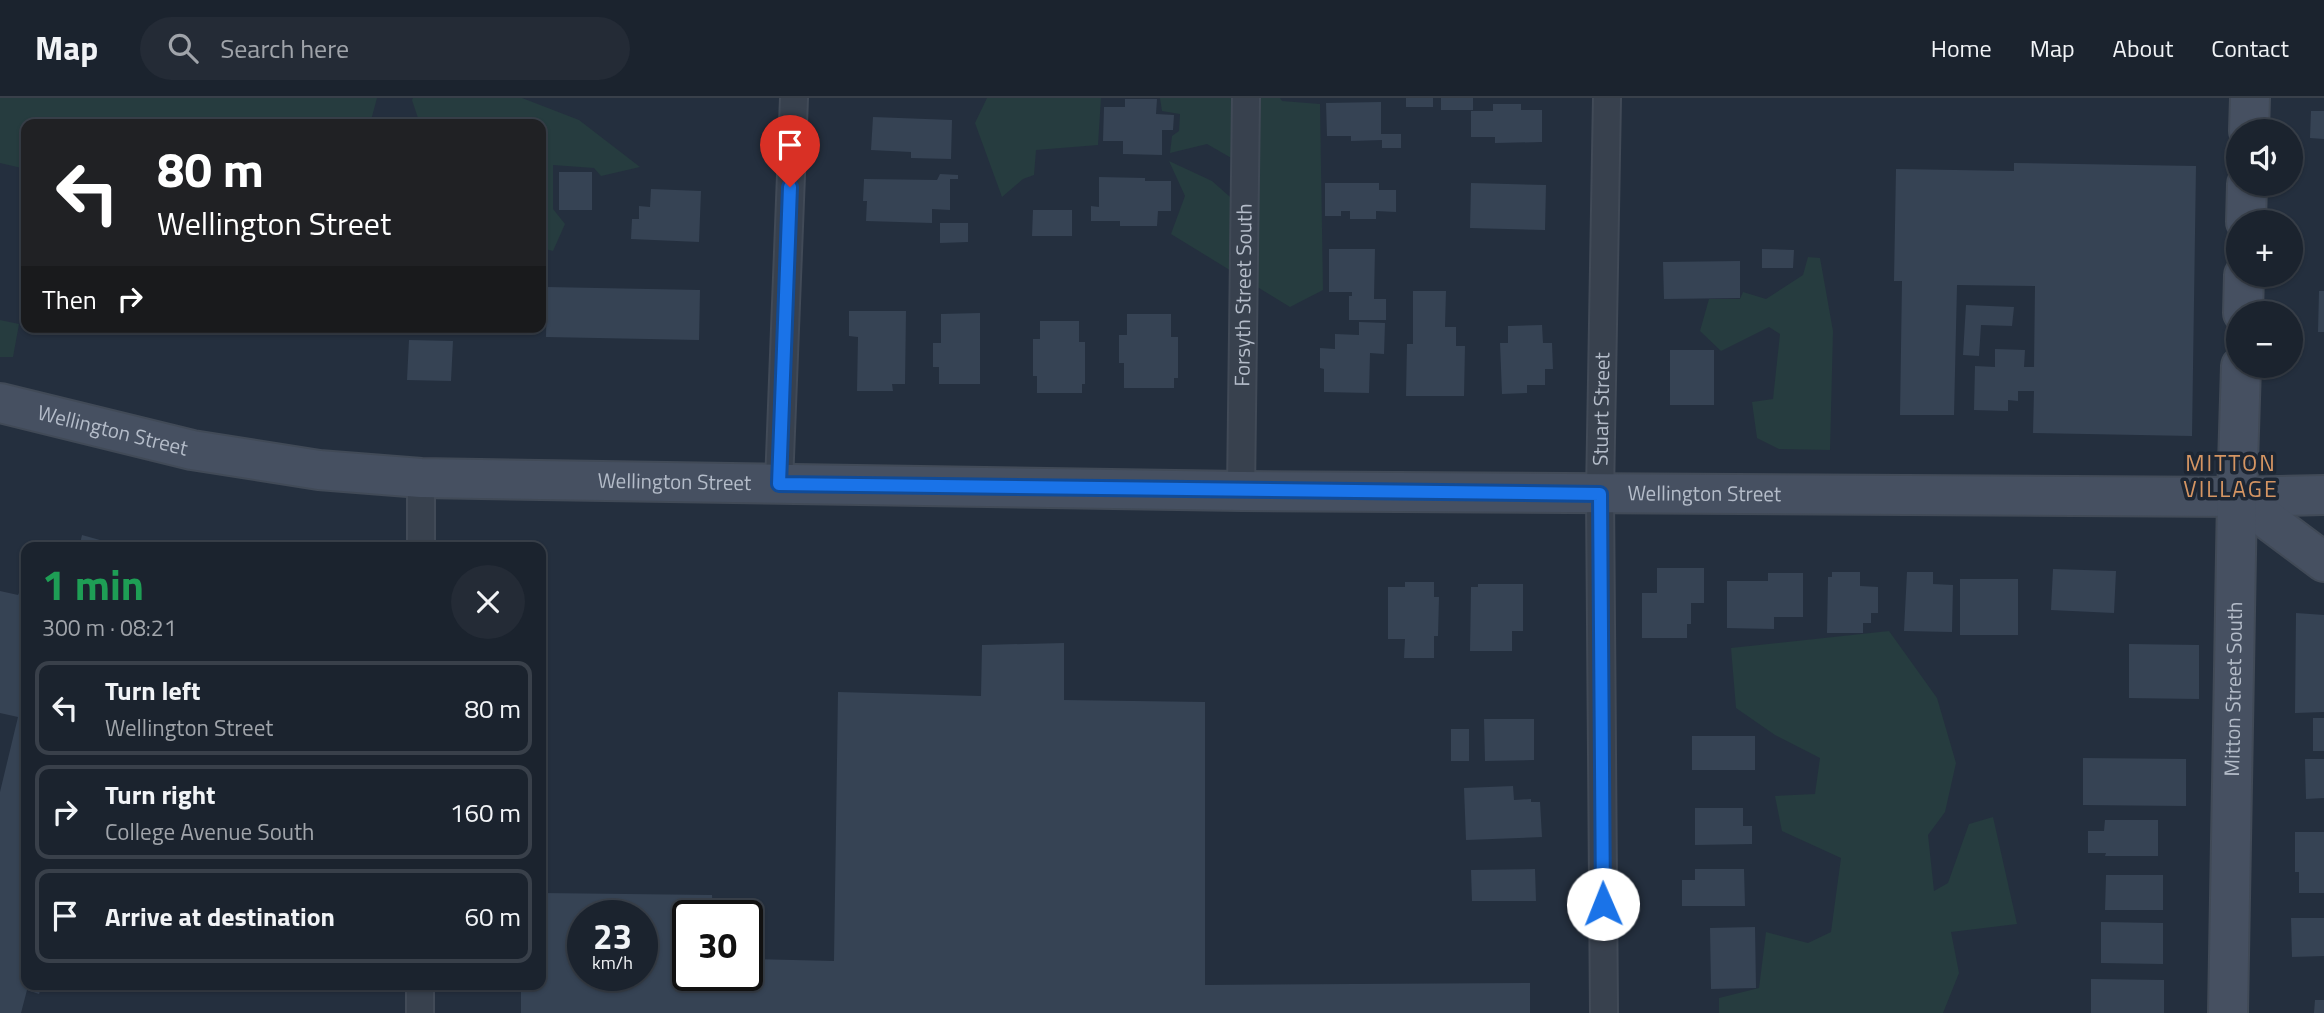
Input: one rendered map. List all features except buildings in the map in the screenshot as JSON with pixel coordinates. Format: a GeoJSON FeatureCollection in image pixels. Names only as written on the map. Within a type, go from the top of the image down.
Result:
{"type":"FeatureCollection","features":[{"type":"Feature","properties":{"kind":"main road"},"geometry":{"type":"LineString","coordinates":[[2249,119],[2250,98]]}},
{"type":"Feature","properties":{"kind":"main road","name":"Mitton Street South"},"geometry":{"type":"LineString","coordinates":[[2228,1013],[2241,378]]}},
{"type":"Feature","properties":{"kind":"main road","name":"Wellington Street"},"geometry":{"type":"LineString","coordinates":[[0,403],[192,450],[319,470],[421,478],[1241,491],[2237,497],[2324,495]]}},
{"type":"Feature","properties":{"kind":"main road"},"geometry":{"type":"LineString","coordinates":[[2237,497],[2324,562]]}},
{"type":"Feature","properties":{"kind":"street"},"geometry":{"type":"LineString","coordinates":[[779,484],[794,98]]}},
{"type":"Feature","properties":{"kind":"street","name":"Forsyth Street South"},"geometry":{"type":"LineString","coordinates":[[1241,491],[1246,98]]}},
{"type":"Feature","properties":{"kind":"street","name":"Stuart Street"},"geometry":{"type":"LineString","coordinates":[[1604,1013],[1600,494],[1607,98]]}},
{"type":"Feature","properties":{"kind":"street"},"geometry":{"type":"LineString","coordinates":[[421,478],[421,542]]}},
{"type":"Feature","properties":{"kind":"street"},"geometry":{"type":"LineString","coordinates":[[420,990],[420,1013]]}},
{"type":"Feature","properties":{"kind":"green space"},"geometry":{"type":"Polygon","coordinates":[[[0,98],[377,98],[371,119],[21,119],[21,168],[0,163],[0,98]]]}},
{"type":"Feature","properties":{"kind":"green space"},"geometry":{"type":"Polygon","coordinates":[[[522,98],[579,120],[640,167],[601,176],[594,168],[553,165],[553,209],[565,224],[553,251],[546,249],[546,119],[418,119],[412,100],[522,98]]]}},
{"type":"Feature","properties":{"kind":"green space"},"geometry":{"type":"Polygon","coordinates":[[[987,98],[1101,98],[1098,145],[1036,150],[1034,175],[1023,179],[1002,197],[975,123],[987,98]]]}},
{"type":"Feature","properties":{"kind":"green space"},"geometry":{"type":"Polygon","coordinates":[[[1160,98],[1280,98],[1282,101],[1320,104],[1323,290],[1290,307],[1171,234],[1185,196],[1169,161],[1212,181],[1238,204],[1240,163],[1207,144],[1170,153],[1172,136],[1179,131],[1180,114],[1162,111],[1160,98]]]}},
{"type":"Feature","properties":{"kind":"green space"},"geometry":{"type":"Polygon","coordinates":[[[1808,257],[1820,258],[1833,331],[1830,450],[1779,449],[1757,438],[1752,402],[1773,399],[1780,334],[1769,327],[1721,351],[1700,331],[1709,299],[1740,299],[1743,292],[1766,299],[1803,275],[1808,257]]]}},
{"type":"Feature","properties":{"kind":"green space"},"geometry":{"type":"Polygon","coordinates":[[[0,320],[19,324],[13,357],[0,357],[0,320]]]}},
{"type":"Feature","properties":{"kind":"green space"},"geometry":{"type":"Polygon","coordinates":[[[1889,631],[1937,698],[1956,763],[1945,812],[1928,835],[1934,891],[1948,883],[1969,824],[1993,817],[2017,924],[1951,932],[1959,973],[1943,1013],[1719,1013],[1719,998],[1759,988],[1766,932],[1808,943],[1831,932],[1841,858],[1782,831],[1775,796],[1815,794],[1820,758],[1775,735],[1736,708],[1731,648],[1889,631]]]}},
{"type":"Feature","properties":{"kind":"district","name":"MITTON VILLAGE"},"geometry":{"type":"Point","coordinates":[2231,476]}},
{"type":"Feature","properties":{"kind":"route"},"geometry":{"type":"LineString","coordinates":[[790,187],[779,484],[1600,494],[1603,904]]}}]}
